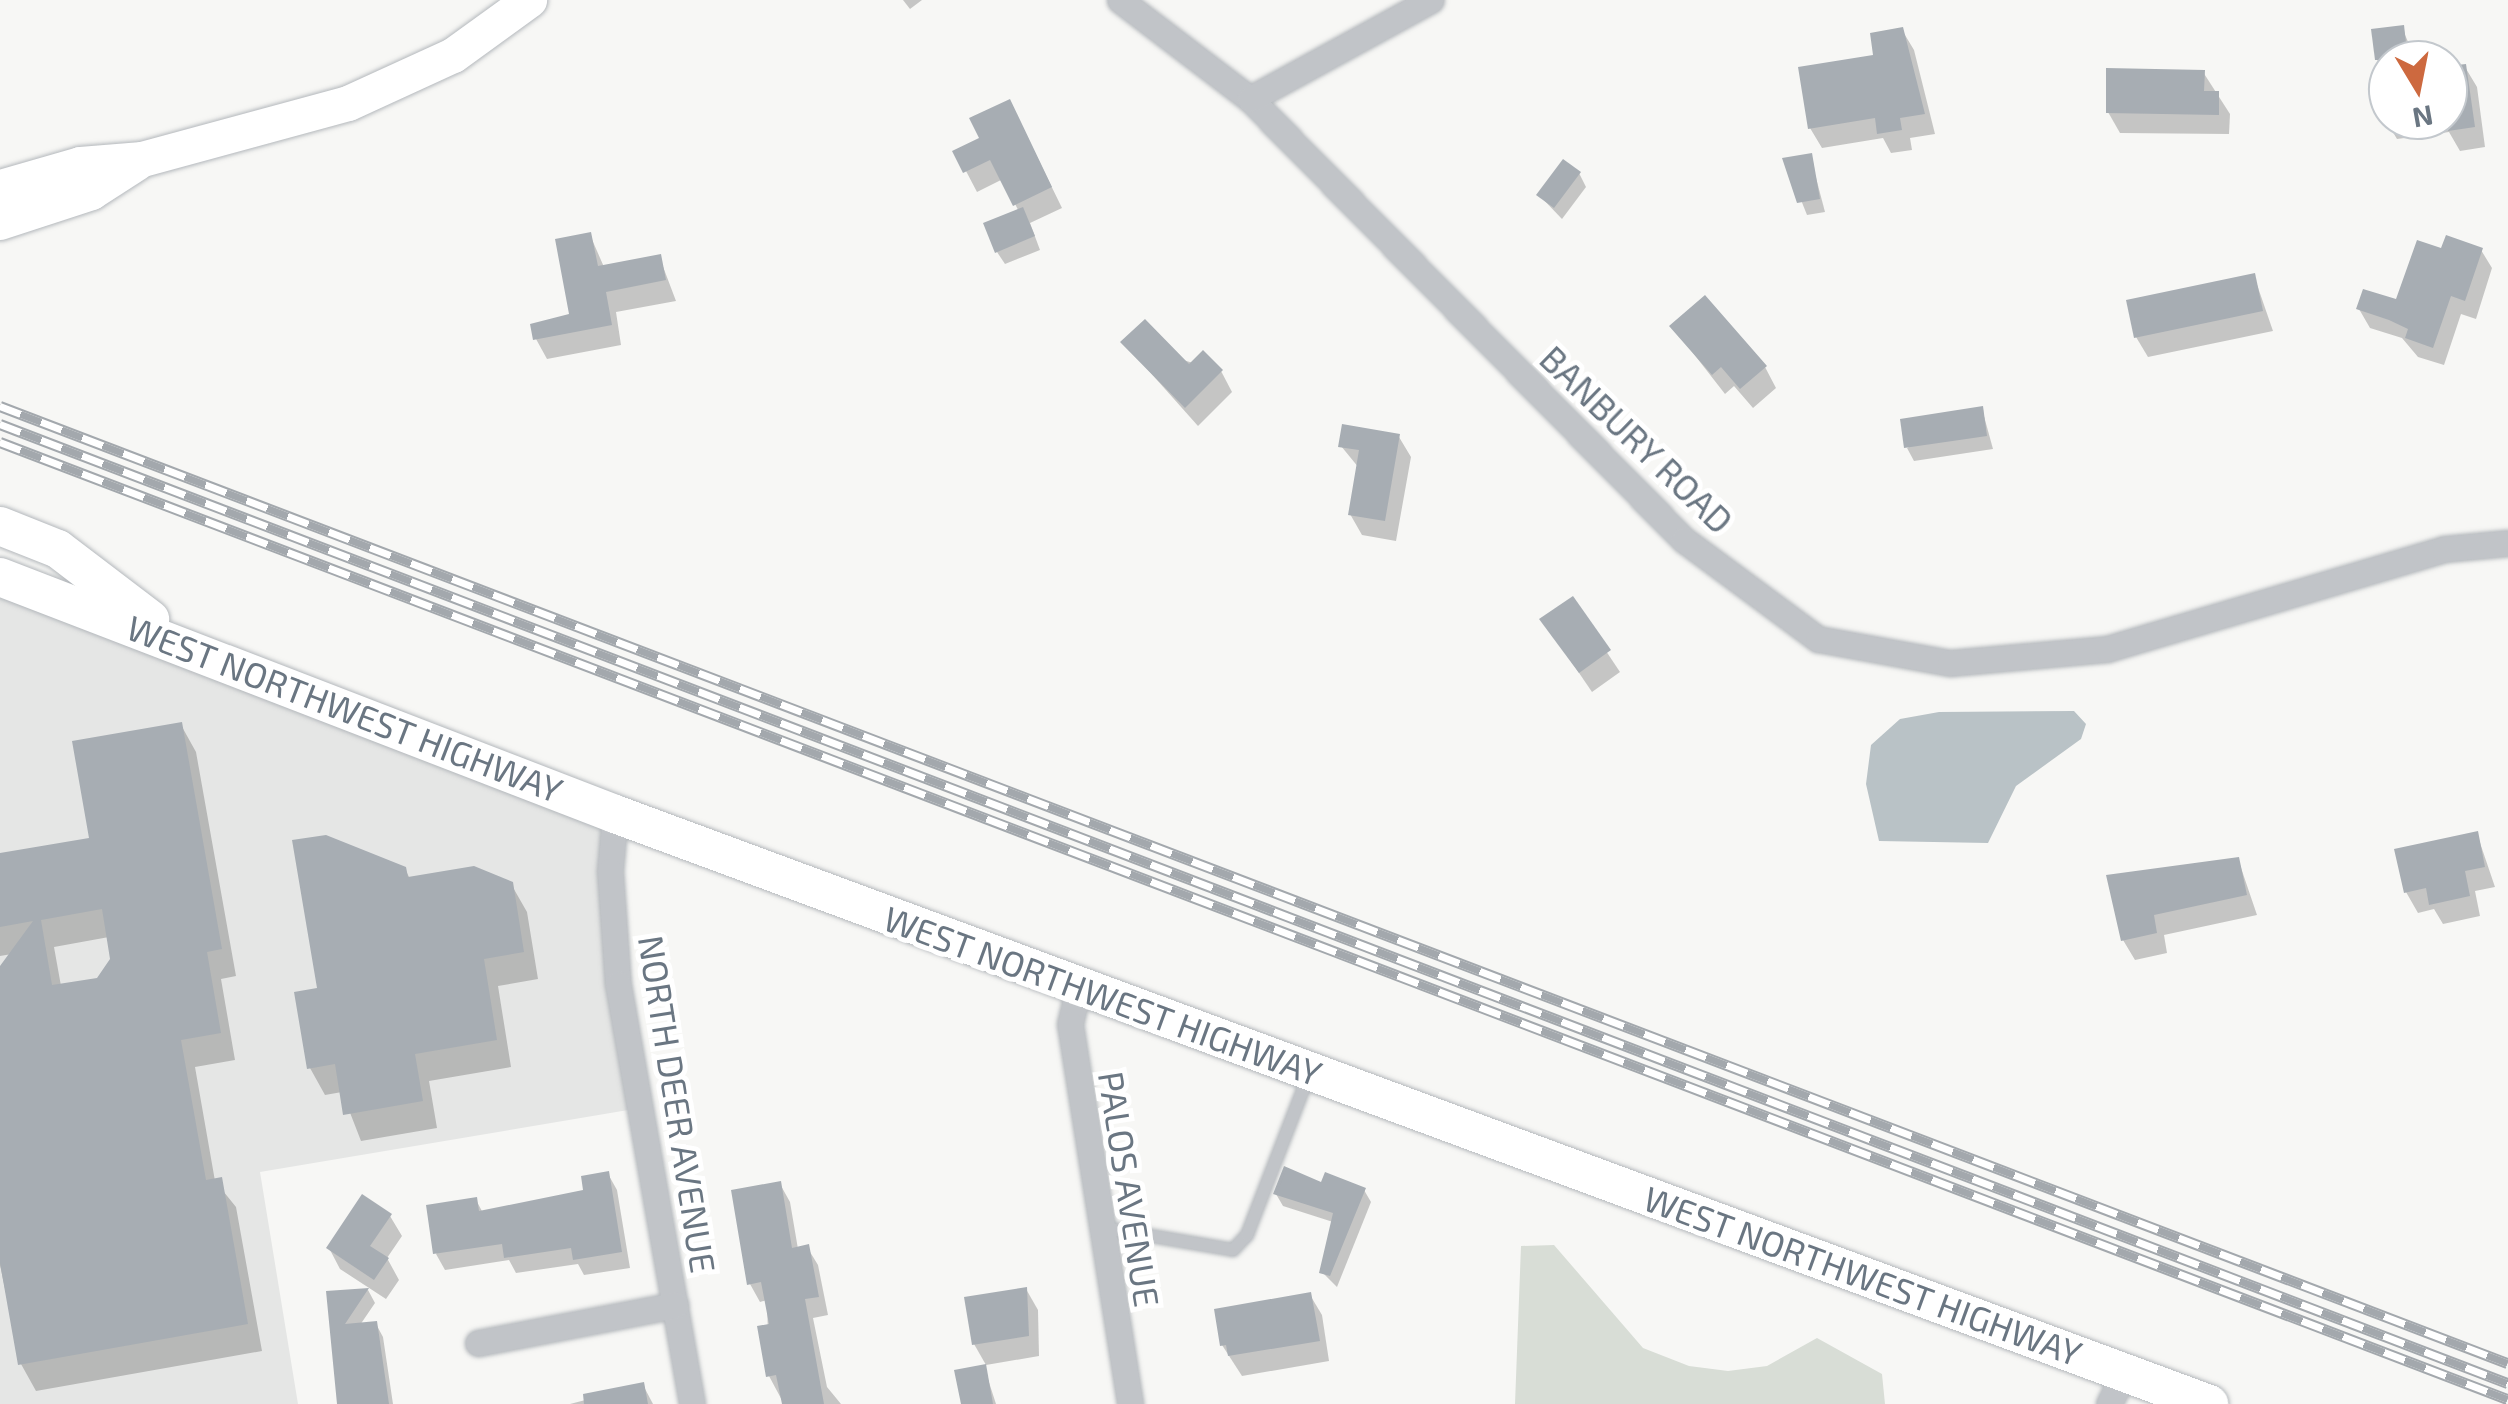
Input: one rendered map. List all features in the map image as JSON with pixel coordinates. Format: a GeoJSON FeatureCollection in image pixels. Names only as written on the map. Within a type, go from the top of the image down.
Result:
{"type":"FeatureCollection","features":[{"type":"Feature","properties":{"kind":"main road"},"geometry":{"type":"LineString","coordinates":[[0,187],[80,164],[142,159],[348,103],[405,81],[481,14],[529,0]]}},
{"type":"Feature","properties":{"kind":"main road"},"geometry":{"type":"LineString","coordinates":[[0,222],[91,192],[142,159]]}},
{"type":"Feature","properties":{"kind":"main road"},"geometry":{"type":"LineString","coordinates":[[0,526],[58,549],[180,642]]}},
{"type":"Feature","properties":{"kind":"main road","name":"WEST NORTHWEST HIGHWAY"},"geometry":{"type":"LineString","coordinates":[[0,577],[180,642],[615,814],[1310,1072],[2117,1388],[2209,1404]]}},
{"type":"Feature","properties":{"kind":"street","name":"BANBURY ROAD"},"geometry":{"type":"LineString","coordinates":[[1120,0],[1250,99],[1684,540],[1818,640],[1950,662],[2107,649],[2444,549],[2508,544]]}},
{"type":"Feature","properties":{"kind":"street"},"geometry":{"type":"LineString","coordinates":[[1250,99],[1431,0]]}},
{"type":"Feature","properties":{"kind":"street","name":"NORTH DEER AVENUE"},"geometry":{"type":"LineString","coordinates":[[615,814],[610,871],[618,984],[692,1404]]}},
{"type":"Feature","properties":{"kind":"street","name":"PALOS AVENUE"},"geometry":{"type":"LineString","coordinates":[[1078,985],[1070,1024],[1099,1227],[1130,1404]]}},
{"type":"Feature","properties":{"kind":"street"},"geometry":{"type":"LineString","coordinates":[[478,1342],[675,1305]]}},
{"type":"Feature","properties":{"kind":"lane"},"geometry":{"type":"LineString","coordinates":[[1099,1227],[1233,1250],[1247,1236],[1310,1072]]}},
{"type":"Feature","properties":{"kind":"shaded area"},"geometry":{"type":"Polygon","coordinates":[[[0,577],[615,814],[640,1108],[260,1172],[298,1404],[0,1404],[0,577]]]}},
{"type":"Feature","properties":{"kind":"shaded area"},"geometry":{"type":"Polygon","coordinates":[[[2074,711],[2086,724],[2081,739],[2016,786],[1988,843],[1879,841],[1866,784],[1871,745],[1900,719],[1939,712],[2074,711]]]}},
{"type":"Feature","properties":{"kind":"shaded area"},"geometry":{"type":"Polygon","coordinates":[[[1554,1245],[1643,1348],[1689,1366],[1728,1371],[1767,1366],[1817,1338],[1882,1374],[1885,1404],[1515,1404],[1521,1246],[1554,1245]]]}},
{"type":"Feature","properties":{"kind":"building"},"geometry":{"type":"Polygon","coordinates":[[[2404,25],[2406,40],[2372,40],[2371,29],[2404,25]]]}},
{"type":"Feature","properties":{"kind":"building"},"geometry":{"type":"Polygon","coordinates":[[[1903,27],[1925,114],[1900,118],[1902,130],[1877,134],[1875,118],[1808,129],[1798,67],[1873,55],[1870,33],[1903,27]]]}},
{"type":"Feature","properties":{"kind":"building"},"geometry":{"type":"Polygon","coordinates":[[[2106,68],[2205,70],[2204,91],[2219,91],[2219,115],[2106,113],[2106,68]]]}},
{"type":"Feature","properties":{"kind":"building"},"geometry":{"type":"Polygon","coordinates":[[[2468,78],[2475,127],[2468,128],[2468,78]]]}},
{"type":"Feature","properties":{"kind":"building"},"geometry":{"type":"Polygon","coordinates":[[[1010,99],[1052,187],[1013,206],[990,160],[963,173],[952,151],[979,138],[969,118],[1010,99]]]}},
{"type":"Feature","properties":{"kind":"building"},"geometry":{"type":"Polygon","coordinates":[[[1812,153],[1820,199],[1797,203],[1782,158],[1812,153]]]}},
{"type":"Feature","properties":{"kind":"building"},"geometry":{"type":"Polygon","coordinates":[[[1563,159],[1581,172],[1554,208],[1536,195],[1563,159]]]}},
{"type":"Feature","properties":{"kind":"building"},"geometry":{"type":"Polygon","coordinates":[[[1023,207],[1035,236],[995,253],[983,223],[1023,207]]]}},
{"type":"Feature","properties":{"kind":"building"},"geometry":{"type":"Polygon","coordinates":[[[591,232],[598,266],[661,254],[666,280],[606,292],[612,325],[533,340],[530,324],[569,314],[555,239],[591,232]]]}},
{"type":"Feature","properties":{"kind":"building"},"geometry":{"type":"Polygon","coordinates":[[[2446,235],[2483,248],[2465,301],[2451,296],[2433,348],[2405,338],[2408,329],[2356,309],[2363,289],[2396,299],[2417,240],[2441,248],[2446,235]]]}},
{"type":"Feature","properties":{"kind":"building"},"geometry":{"type":"Polygon","coordinates":[[[2255,273],[2263,311],[2134,338],[2126,300],[2255,273]]]}},
{"type":"Feature","properties":{"kind":"building"},"geometry":{"type":"Polygon","coordinates":[[[1705,295],[1767,366],[1740,389],[1721,367],[1712,375],[1669,326],[1705,295]]]}},
{"type":"Feature","properties":{"kind":"building"},"geometry":{"type":"Polygon","coordinates":[[[1145,319],[1189,364],[1203,350],[1223,370],[1185,408],[1120,342],[1145,319]]]}},
{"type":"Feature","properties":{"kind":"building"},"geometry":{"type":"Polygon","coordinates":[[[1983,406],[1987,436],[1904,448],[1900,419],[1983,406]]]}},
{"type":"Feature","properties":{"kind":"building"},"geometry":{"type":"Polygon","coordinates":[[[1342,424],[1400,434],[1385,521],[1348,515],[1359,450],[1338,447],[1342,424]]]}},
{"type":"Feature","properties":{"kind":"building"},"geometry":{"type":"Polygon","coordinates":[[[1573,596],[1611,650],[1579,673],[1539,619],[1573,596]]]}},
{"type":"Feature","properties":{"kind":"building"},"geometry":{"type":"Polygon","coordinates":[[[182,722],[222,949],[207,952],[221,1033],[181,1040],[206,1180],[222,1177],[248,1324],[18,1365],[0,1263],[0,966],[33,921],[0,927],[0,853],[89,838],[72,741],[182,722]],[[102,909],[41,920],[52,985],[97,978],[110,959],[102,909]]]}},
{"type":"Feature","properties":{"kind":"building"},"geometry":{"type":"Polygon","coordinates":[[[2478,831],[2485,867],[2465,871],[2470,896],[2429,905],[2426,888],[2404,893],[2394,849],[2478,831]]]}},
{"type":"Feature","properties":{"kind":"building"},"geometry":{"type":"Polygon","coordinates":[[[326,835],[406,867],[408,877],[474,866],[513,882],[524,952],[484,959],[497,1040],[415,1054],[423,1101],[343,1115],[335,1064],[307,1069],[294,992],[317,988],[292,840],[326,835]]]}},
{"type":"Feature","properties":{"kind":"building"},"geometry":{"type":"Polygon","coordinates":[[[2239,857],[2247,895],[2154,915],[2157,933],[2121,941],[2106,875],[2239,857]]]}},
{"type":"Feature","properties":{"kind":"building"},"geometry":{"type":"Polygon","coordinates":[[[1284,1166],[1321,1182],[1325,1172],[1366,1188],[1330,1276],[1319,1273],[1333,1213],[1273,1194],[1284,1166]]]}},
{"type":"Feature","properties":{"kind":"building"},"geometry":{"type":"Polygon","coordinates":[[[609,1171],[622,1252],[573,1260],[571,1248],[504,1258],[502,1244],[433,1254],[426,1205],[477,1197],[479,1211],[583,1190],[581,1176],[609,1171]]]}},
{"type":"Feature","properties":{"kind":"building"},"geometry":{"type":"Polygon","coordinates":[[[781,1181],[792,1248],[809,1244],[819,1297],[805,1299],[824,1404],[782,1404],[776,1375],[766,1377],[757,1326],[769,1324],[761,1282],[747,1285],[731,1190],[781,1181]]]}},
{"type":"Feature","properties":{"kind":"building"},"geometry":{"type":"Polygon","coordinates":[[[362,1194],[392,1214],[370,1246],[389,1258],[374,1280],[326,1248],[362,1194]]]}},
{"type":"Feature","properties":{"kind":"building"},"geometry":{"type":"Polygon","coordinates":[[[1027,1287],[1029,1336],[972,1345],[964,1297],[1027,1287]]]}},
{"type":"Feature","properties":{"kind":"building"},"geometry":{"type":"Polygon","coordinates":[[[369,1288],[345,1324],[377,1321],[389,1404],[337,1404],[326,1291],[369,1288]]]}},
{"type":"Feature","properties":{"kind":"building"},"geometry":{"type":"Polygon","coordinates":[[[1311,1292],[1320,1341],[1228,1356],[1226,1345],[1220,1346],[1214,1309],[1311,1292]]]}},
{"type":"Feature","properties":{"kind":"building"},"geometry":{"type":"Polygon","coordinates":[[[986,1364],[993,1404],[961,1404],[954,1370],[986,1364]]]}},
{"type":"Feature","properties":{"kind":"building"},"geometry":{"type":"Polygon","coordinates":[[[644,1382],[648,1404],[584,1404],[583,1394],[644,1382]]]}},
{"type":"Feature","properties":{"kind":"railway"},"geometry":{"type":"LineString","coordinates":[[0,406],[2508,1363]]}},
{"type":"Feature","properties":{"kind":"railway"},"geometry":{"type":"LineString","coordinates":[[0,424],[2508,1383]]}},
{"type":"Feature","properties":{"kind":"railway"},"geometry":{"type":"LineString","coordinates":[[0,442],[2508,1399]]}}]}
